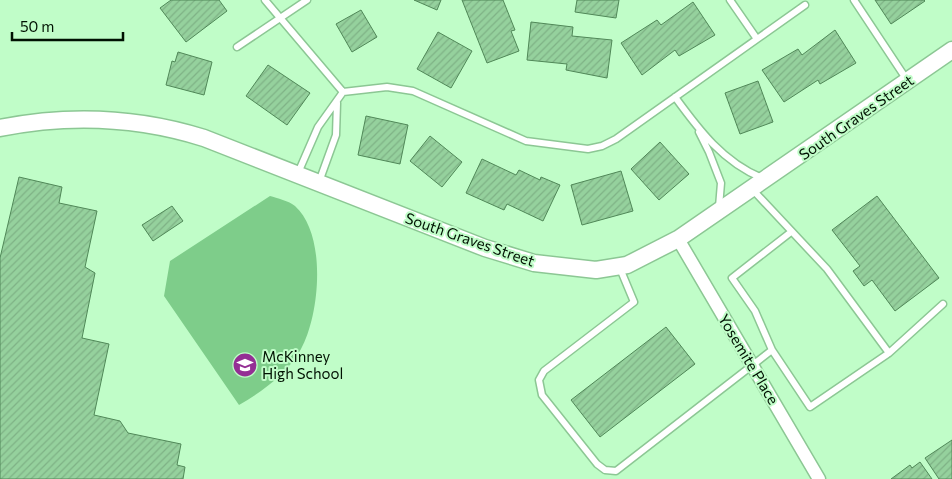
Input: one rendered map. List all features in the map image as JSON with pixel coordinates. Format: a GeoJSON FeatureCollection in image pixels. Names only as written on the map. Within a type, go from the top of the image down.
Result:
{"type":"FeatureCollection","features":[{"type":"Feature","properties":{"kind":"street","name":"South Graves Street"},"geometry":{"type":"LineString","coordinates":[[0,128],[65,119],[94,118],[146,123],[204,138],[485,248],[534,263],[596,270],[619,266],[651,255],[678,240],[952,50]]}},
{"type":"Feature","properties":{"kind":"street","name":"Yosemite Place"},"geometry":{"type":"LineString","coordinates":[[678,240],[819,479]]}},
{"type":"Feature","properties":{"kind":"lane"},"geometry":{"type":"LineString","coordinates":[[265,0],[343,92]]}},
{"type":"Feature","properties":{"kind":"lane"},"geometry":{"type":"LineString","coordinates":[[237,47],[307,0]]}},
{"type":"Feature","properties":{"kind":"lane"},"geometry":{"type":"LineString","coordinates":[[730,0],[756,39]]}},
{"type":"Feature","properties":{"kind":"lane"},"geometry":{"type":"LineString","coordinates":[[854,0],[907,82]]}},
{"type":"Feature","properties":{"kind":"lane"},"geometry":{"type":"LineString","coordinates":[[343,92],[399,87],[457,109],[526,141],[588,149],[602,146],[616,139],[805,5]]}},
{"type":"Feature","properties":{"kind":"lane"},"geometry":{"type":"LineString","coordinates":[[297,174],[318,127],[337,103],[343,92]]}},
{"type":"Feature","properties":{"kind":"lane"},"geometry":{"type":"LineString","coordinates":[[675,97],[693,122],[718,150],[745,171],[766,179]]}},
{"type":"Feature","properties":{"kind":"lane"},"geometry":{"type":"LineString","coordinates":[[319,183],[336,134],[337,103]]}},
{"type":"Feature","properties":{"kind":"lane"},"geometry":{"type":"LineString","coordinates":[[693,122],[709,152],[721,183],[718,211]]}},
{"type":"Feature","properties":{"kind":"lane"},"geometry":{"type":"LineString","coordinates":[[752,189],[826,269],[889,353]]}},
{"type":"Feature","properties":{"kind":"lane"},"geometry":{"type":"LineString","coordinates":[[792,232],[732,278],[755,311],[772,350],[810,407],[889,353],[943,304]]}},
{"type":"Feature","properties":{"kind":"lane"},"geometry":{"type":"LineString","coordinates":[[619,266],[634,302],[544,371],[539,380],[542,395],[597,464],[605,470],[616,471],[772,350]]}},
{"type":"Feature","properties":{"kind":"green space"},"geometry":{"type":"Polygon","coordinates":[[[270,196],[292,204],[305,219],[312,236],[316,255],[316,296],[308,334],[296,358],[274,381],[239,405],[164,296],[170,261],[270,196]]]}},
{"type":"Feature","properties":{"kind":"building"},"geometry":{"type":"Polygon","coordinates":[[[171,0],[219,0],[227,11],[186,42],[160,8],[171,0]]]}},
{"type":"Feature","properties":{"kind":"building"},"geometry":{"type":"Polygon","coordinates":[[[414,0],[441,0],[437,10],[414,0]]]}},
{"type":"Feature","properties":{"kind":"building"},"geometry":{"type":"Polygon","coordinates":[[[462,0],[503,0],[515,30],[511,31],[519,51],[487,63],[462,0]]]}},
{"type":"Feature","properties":{"kind":"building"},"geometry":{"type":"Polygon","coordinates":[[[577,0],[619,0],[616,18],[575,12],[577,0]]]}},
{"type":"Feature","properties":{"kind":"building"},"geometry":{"type":"Polygon","coordinates":[[[875,0],[924,0],[925,1],[891,24],[875,0]]]}},
{"type":"Feature","properties":{"kind":"building"},"geometry":{"type":"Polygon","coordinates":[[[693,2],[715,35],[679,56],[675,50],[642,75],[621,43],[657,20],[661,25],[693,2]]]}},
{"type":"Feature","properties":{"kind":"building"},"geometry":{"type":"Polygon","coordinates":[[[361,10],[377,37],[352,52],[336,24],[361,10]]]}},
{"type":"Feature","properties":{"kind":"building"},"geometry":{"type":"Polygon","coordinates":[[[531,22],[573,27],[572,36],[612,40],[607,78],[566,70],[567,64],[527,60],[531,22]]]}},
{"type":"Feature","properties":{"kind":"building"},"geometry":{"type":"Polygon","coordinates":[[[835,30],[856,63],[820,84],[818,80],[784,102],[762,70],[798,49],[802,55],[835,30]]]}},
{"type":"Feature","properties":{"kind":"building"},"geometry":{"type":"Polygon","coordinates":[[[438,32],[472,51],[451,88],[417,69],[438,32]]]}},
{"type":"Feature","properties":{"kind":"building"},"geometry":{"type":"Polygon","coordinates":[[[178,52],[212,62],[204,95],[166,85],[172,61],[175,62],[178,52]]]}},
{"type":"Feature","properties":{"kind":"building"},"geometry":{"type":"Polygon","coordinates":[[[268,65],[310,93],[287,125],[246,96],[268,65]]]}},
{"type":"Feature","properties":{"kind":"building"},"geometry":{"type":"Polygon","coordinates":[[[758,81],[773,122],[740,134],[725,93],[758,81]]]}},
{"type":"Feature","properties":{"kind":"building"},"geometry":{"type":"Polygon","coordinates":[[[366,116],[408,125],[400,164],[358,155],[366,116]]]}},
{"type":"Feature","properties":{"kind":"building"},"geometry":{"type":"Polygon","coordinates":[[[430,136],[462,162],[442,187],[410,161],[430,136]]]}},
{"type":"Feature","properties":{"kind":"building"},"geometry":{"type":"Polygon","coordinates":[[[660,142],[689,174],[659,200],[631,169],[660,142]]]}},
{"type":"Feature","properties":{"kind":"building"},"geometry":{"type":"Polygon","coordinates":[[[482,159],[516,175],[519,170],[540,180],[541,177],[560,185],[543,221],[507,204],[504,210],[466,193],[482,159]]]}},
{"type":"Feature","properties":{"kind":"building"},"geometry":{"type":"Polygon","coordinates":[[[621,171],[633,211],[582,225],[571,185],[621,171]]]}},
{"type":"Feature","properties":{"kind":"building"},"geometry":{"type":"Polygon","coordinates":[[[19,177],[62,187],[59,203],[97,211],[85,267],[95,273],[82,338],[109,344],[94,415],[120,421],[128,433],[181,444],[177,465],[185,467],[183,479],[0,479],[0,258],[19,177]]]}},
{"type":"Feature","properties":{"kind":"building"},"geometry":{"type":"Polygon","coordinates":[[[877,196],[939,278],[895,311],[872,280],[864,286],[853,271],[860,266],[832,230],[877,196]]]}},
{"type":"Feature","properties":{"kind":"building"},"geometry":{"type":"Polygon","coordinates":[[[172,206],[183,221],[153,241],[142,225],[172,206]]]}},
{"type":"Feature","properties":{"kind":"building"},"geometry":{"type":"Polygon","coordinates":[[[666,327],[695,364],[600,437],[571,400],[666,327]]]}},
{"type":"Feature","properties":{"kind":"building"},"geometry":{"type":"Polygon","coordinates":[[[952,440],[952,479],[939,479],[925,458],[952,440]]]}},
{"type":"Feature","properties":{"kind":"building"},"geometry":{"type":"Polygon","coordinates":[[[920,462],[932,479],[891,479],[910,465],[912,468],[920,462]]]}},
{"type":"Feature","properties":{"kind":"place","name":"McKinney High School"},"geometry":{"type":"Point","coordinates":[245,365]}}]}
